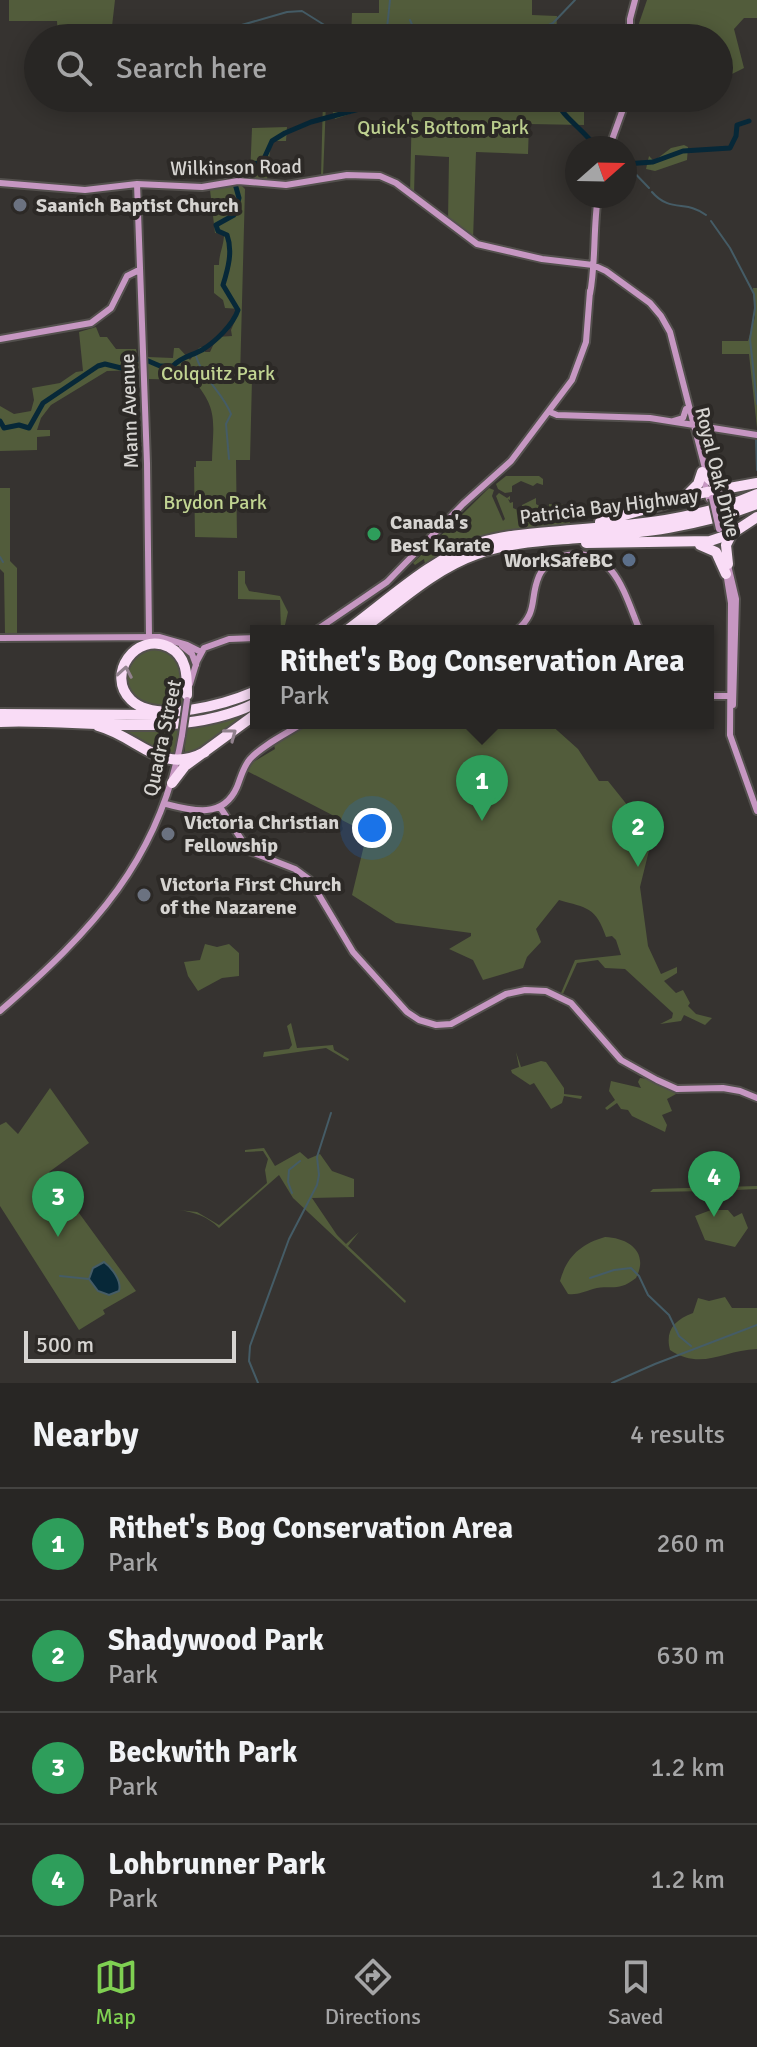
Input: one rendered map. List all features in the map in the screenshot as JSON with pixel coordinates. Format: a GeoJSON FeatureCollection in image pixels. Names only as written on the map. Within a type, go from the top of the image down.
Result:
{"type":"FeatureCollection","features":[{"type":"Feature","properties":{"kind":"highway"},"geometry":{"type":"LineString","coordinates":[[683,499],[693,491],[704,474],[719,485],[756,487]]}},
{"type":"Feature","properties":{"kind":"highway"},"geometry":{"type":"LineString","coordinates":[[463,550],[490,538],[595,523],[683,499],[756,487]]}},
{"type":"Feature","properties":{"kind":"highway","name":"Patricia Bay Highway"},"geometry":{"type":"LineString","coordinates":[[354,625],[431,569],[463,550],[511,536],[674,519],[713,510],[756,487]]}},
{"type":"Feature","properties":{"kind":"highway","name":"Patricia Bay Highway"},"geometry":{"type":"LineString","coordinates":[[370,625],[457,562],[486,550],[666,529],[723,516],[757,504]]}},
{"type":"Feature","properties":{"kind":"highway"},"geometry":{"type":"LineString","coordinates":[[727,569],[726,545],[733,533],[757,517]]}},
{"type":"Feature","properties":{"kind":"highway"},"geometry":{"type":"LineString","coordinates":[[650,544],[733,533]]}},
{"type":"Feature","properties":{"kind":"highway"},"geometry":{"type":"LineString","coordinates":[[510,545],[650,544],[707,547],[719,556],[727,569]]}},
{"type":"Feature","properties":{"kind":"highway"},"geometry":{"type":"LineString","coordinates":[[187,698],[186,667],[171,648],[148,644],[137,649],[126,660],[121,674],[124,690],[130,699],[146,708],[203,707],[250,694]]}},
{"type":"Feature","properties":{"kind":"highway"},"geometry":{"type":"LineString","coordinates":[[0,714],[190,714],[225,707],[250,695]]}},
{"type":"Feature","properties":{"kind":"highway"},"geometry":{"type":"LineString","coordinates":[[0,722],[188,723],[222,716],[250,705]]}},
{"type":"Feature","properties":{"kind":"highway"},"geometry":{"type":"LineString","coordinates":[[172,783],[185,766],[250,718]]}},
{"type":"Feature","properties":{"kind":"highway"},"geometry":{"type":"LineString","coordinates":[[12,722],[99,726],[177,762],[190,760],[205,752]]}},
{"type":"Feature","properties":{"kind":"main road"},"geometry":{"type":"LineString","coordinates":[[630,24],[635,0]]}},
{"type":"Feature","properties":{"kind":"main road"},"geometry":{"type":"LineString","coordinates":[[613,136],[622,112]]}},
{"type":"Feature","properties":{"kind":"main road","name":"Wilkinson Road"},"geometry":{"type":"LineString","coordinates":[[0,183],[85,190],[137,184],[194,187],[238,181],[286,185],[347,175],[380,176],[396,183],[477,244],[593,266]]}},
{"type":"Feature","properties":{"kind":"main road","name":"Mann Avenue"},"geometry":{"type":"LineString","coordinates":[[137,184],[147,463],[149,637]]}},
{"type":"Feature","properties":{"kind":"main road"},"geometry":{"type":"LineString","coordinates":[[324,625],[387,582],[463,504],[510,468],[572,380],[586,342],[596,208]]}},
{"type":"Feature","properties":{"kind":"main road","name":"Royal Oak Drive"},"geometry":{"type":"LineString","coordinates":[[593,266],[650,307],[661,320],[671,340],[704,474]]}},
{"type":"Feature","properties":{"kind":"main road","name":"Royal Oak Drive"},"geometry":{"type":"LineString","coordinates":[[593,266],[617,278],[650,303],[666,323],[674,342],[736,599],[730,735],[757,811]]}},
{"type":"Feature","properties":{"kind":"main road"},"geometry":{"type":"LineString","coordinates":[[0,339],[91,323],[111,308],[127,276],[139,270]]}},
{"type":"Feature","properties":{"kind":"main road"},"geometry":{"type":"LineString","coordinates":[[592,278],[606,275]]}},
{"type":"Feature","properties":{"kind":"main road"},"geometry":{"type":"LineString","coordinates":[[666,421],[683,418],[686,409]]}},
{"type":"Feature","properties":{"kind":"main road"},"geometry":{"type":"LineString","coordinates":[[550,412],[557,415],[634,417],[757,435]]}},
{"type":"Feature","properties":{"kind":"main road"},"geometry":{"type":"LineString","coordinates":[[698,444],[698,433],[708,427]]}},
{"type":"Feature","properties":{"kind":"main road"},"geometry":{"type":"LineString","coordinates":[[521,625],[531,614],[542,570],[554,559],[575,554],[597,557],[612,568],[637,625]]}},
{"type":"Feature","properties":{"kind":"main road"},"geometry":{"type":"LineString","coordinates":[[0,638],[149,637],[176,641],[201,652],[208,646],[229,639],[250,638]]}},
{"type":"Feature","properties":{"kind":"main road"},"geometry":{"type":"LineString","coordinates":[[176,641],[192,654],[196,665]]}},
{"type":"Feature","properties":{"kind":"main road","name":"Quadra Street"},"geometry":{"type":"LineString","coordinates":[[0,1011],[55,962],[97,918],[127,876],[166,804],[177,762],[187,698],[201,652]]}},
{"type":"Feature","properties":{"kind":"main road"},"geometry":{"type":"LineString","coordinates":[[714,696],[731,696]]}},
{"type":"Feature","properties":{"kind":"main road","name":"Royal Oak Drive"},"geometry":{"type":"LineString","coordinates":[[731,696],[735,738],[757,800]]}},
{"type":"Feature","properties":{"kind":"main road"},"geometry":{"type":"LineString","coordinates":[[166,804],[201,812],[220,807],[232,795],[252,756],[294,729]]}},
{"type":"Feature","properties":{"kind":"main road"},"geometry":{"type":"LineString","coordinates":[[220,807],[249,851],[295,869],[310,880],[353,952],[407,1012],[419,1020],[436,1025],[451,1024],[506,994],[525,990],[546,991],[571,1003],[621,1060],[657,1080],[677,1089],[723,1088],[757,1098]]}},
{"type":"Feature","properties":{"kind":"green space"},"geometry":{"type":"Polygon","coordinates":[[[9,0],[115,0],[112,24],[9,21],[9,0]]]}},
{"type":"Feature","properties":{"kind":"green space"},"geometry":{"type":"Polygon","coordinates":[[[379,0],[532,0],[532,15],[557,16],[557,24],[352,24],[352,13],[379,13],[379,0]]]}},
{"type":"Feature","properties":{"kind":"green space"},"geometry":{"type":"Polygon","coordinates":[[[647,0],[757,0],[757,18],[744,18],[734,29],[744,68],[733,74],[733,24],[639,24],[647,0]]]}},
{"type":"Feature","properties":{"kind":"green space","name":"Quick's Bottom Park"},"geometry":{"type":"Polygon","coordinates":[[[323,112],[326,112],[323,177],[323,112]]]}},
{"type":"Feature","properties":{"kind":"green space","name":"Quick's Bottom Park"},"geometry":{"type":"Polygon","coordinates":[[[333,112],[356,112],[335,119],[333,112]]]}},
{"type":"Feature","properties":{"kind":"green space","name":"Quick's Bottom Park"},"geometry":{"type":"Polygon","coordinates":[[[412,112],[584,112],[584,125],[529,124],[528,154],[476,152],[473,240],[448,221],[449,157],[415,155],[414,195],[410,194],[412,112]]]}},
{"type":"Feature","properties":{"kind":"green space"},"geometry":{"type":"Polygon","coordinates":[[[287,127],[286,141],[271,141],[267,180],[250,177],[252,128],[287,127]]]}},
{"type":"Feature","properties":{"kind":"green space"},"geometry":{"type":"Polygon","coordinates":[[[688,147],[687,160],[655,171],[646,169],[649,156],[654,161],[671,148],[688,147]]]}},
{"type":"Feature","properties":{"kind":"green space","name":"Colquitz Park"},"geometry":{"type":"Polygon","coordinates":[[[242,186],[245,189],[240,378],[252,379],[250,460],[236,460],[237,538],[195,537],[194,467],[196,461],[212,461],[211,408],[193,380],[148,379],[148,357],[173,358],[174,348],[179,348],[190,360],[199,348],[210,352],[217,337],[232,336],[231,330],[240,309],[225,308],[223,300],[214,293],[214,265],[219,265],[224,234],[215,233],[210,190],[242,186]]]}},
{"type":"Feature","properties":{"kind":"green space"},"geometry":{"type":"Polygon","coordinates":[[[753,288],[757,288],[757,428],[749,354],[722,354],[722,341],[748,341],[755,317],[753,288]]]}},
{"type":"Feature","properties":{"kind":"green space","name":"Colquitz Park"},"geometry":{"type":"Polygon","coordinates":[[[96,327],[100,337],[107,337],[116,349],[136,349],[140,370],[107,371],[51,405],[37,430],[50,430],[50,436],[37,437],[37,450],[0,451],[0,406],[14,414],[31,411],[34,400],[32,388],[60,383],[83,371],[79,332],[96,327]]]}},
{"type":"Feature","properties":{"kind":"green space"},"geometry":{"type":"Polygon","coordinates":[[[506,476],[539,476],[543,479],[543,485],[537,483],[533,486],[521,481],[512,486],[512,492],[505,493],[496,484],[506,476]]]}},
{"type":"Feature","properties":{"kind":"green space"},"geometry":{"type":"Polygon","coordinates":[[[0,488],[10,488],[10,561],[17,568],[17,634],[5,634],[4,573],[0,569],[0,488]]]}},
{"type":"Feature","properties":{"kind":"green space"},"geometry":{"type":"Polygon","coordinates":[[[489,488],[494,490],[492,496],[503,521],[505,519],[496,496],[499,493],[507,498],[510,496],[508,499],[510,503],[513,502],[513,508],[522,512],[522,505],[536,498],[536,504],[541,507],[539,518],[548,516],[549,504],[567,505],[567,519],[571,524],[502,533],[426,569],[424,559],[415,565],[413,563],[489,488]]]}},
{"type":"Feature","properties":{"kind":"green space","name":"Brydon Park"},"geometry":{"type":"Polygon","coordinates":[[[238,571],[245,571],[249,591],[280,596],[288,612],[285,625],[281,625],[280,600],[238,599],[238,571]]]}},
{"type":"Feature","properties":{"kind":"green space"},"geometry":{"type":"Polygon","coordinates":[[[159,646],[177,655],[185,682],[182,707],[155,708],[130,696],[124,670],[133,654],[159,646]]]}},
{"type":"Feature","properties":{"kind":"green space"},"geometry":{"type":"Polygon","coordinates":[[[250,708],[250,716],[193,757],[184,757],[186,734],[178,735],[172,758],[106,725],[156,726],[250,708]]]}},
{"type":"Feature","properties":{"kind":"green space"},"geometry":{"type":"Polygon","coordinates":[[[297,729],[556,729],[578,749],[599,781],[608,781],[636,816],[653,817],[656,822],[640,887],[648,946],[661,974],[677,967],[677,973],[664,981],[676,993],[683,990],[690,1003],[688,1006],[696,1014],[712,1018],[705,1025],[684,1015],[681,1021],[660,1024],[672,1018],[673,1013],[625,969],[605,968],[598,960],[577,963],[561,993],[575,960],[621,955],[616,940],[612,936],[606,937],[594,914],[559,900],[536,929],[541,942],[527,957],[523,968],[483,980],[473,960],[449,949],[471,936],[471,933],[396,923],[352,895],[367,833],[247,771],[253,762],[275,749],[274,745],[297,729]]]}},
{"type":"Feature","properties":{"kind":"green space"},"geometry":{"type":"Polygon","coordinates":[[[205,944],[217,947],[229,944],[239,953],[239,976],[222,978],[198,991],[188,976],[184,962],[200,960],[205,944]]]}},
{"type":"Feature","properties":{"kind":"green space"},"geometry":{"type":"Polygon","coordinates":[[[291,1023],[297,1048],[333,1045],[334,1050],[348,1061],[326,1048],[263,1057],[264,1052],[289,1049],[292,1045],[287,1026],[291,1023]]]}},
{"type":"Feature","properties":{"kind":"green space"},"geometry":{"type":"Polygon","coordinates":[[[516,1052],[521,1067],[546,1062],[564,1088],[564,1094],[582,1096],[581,1099],[564,1096],[562,1103],[551,1109],[534,1083],[530,1085],[512,1073],[511,1070],[519,1067],[516,1052]]]}},
{"type":"Feature","properties":{"kind":"green space"},"geometry":{"type":"Polygon","coordinates":[[[640,1078],[661,1083],[676,1094],[667,1099],[672,1111],[662,1115],[667,1125],[665,1132],[632,1116],[617,1103],[607,1110],[605,1108],[615,1100],[609,1091],[611,1081],[641,1088],[640,1078]]]}},
{"type":"Feature","properties":{"kind":"green space"},"geometry":{"type":"Polygon","coordinates":[[[50,1088],[89,1143],[49,1172],[136,1291],[103,1310],[105,1314],[79,1330],[0,1206],[0,1125],[6,1122],[18,1134],[50,1088]]]}},
{"type":"Feature","properties":{"kind":"green space"},"geometry":{"type":"Polygon","coordinates":[[[264,1148],[275,1166],[300,1152],[308,1159],[320,1154],[332,1171],[354,1179],[354,1197],[312,1198],[346,1244],[359,1232],[348,1246],[405,1303],[293,1198],[279,1175],[219,1228],[200,1215],[178,1210],[197,1212],[219,1225],[267,1183],[265,1170],[268,1159],[263,1151],[245,1152],[264,1148]]]}},
{"type":"Feature","properties":{"kind":"green space"},"geometry":{"type":"Polygon","coordinates":[[[757,1186],[757,1189],[715,1191],[716,1210],[728,1210],[734,1217],[742,1213],[748,1228],[735,1247],[705,1240],[695,1216],[711,1210],[710,1191],[650,1192],[653,1189],[757,1186]]]}},
{"type":"Feature","properties":{"kind":"green space"},"geometry":{"type":"Polygon","coordinates":[[[605,1237],[622,1240],[635,1248],[640,1261],[636,1278],[619,1287],[568,1294],[560,1281],[571,1258],[582,1247],[605,1237]]]}},
{"type":"Feature","properties":{"kind":"green space"},"geometry":{"type":"Polygon","coordinates":[[[725,1297],[732,1308],[757,1308],[757,1349],[703,1359],[692,1359],[670,1350],[672,1327],[693,1313],[698,1298],[709,1301],[725,1297]]]}},
{"type":"Feature","properties":{"kind":"water"},"geometry":{"type":"Polygon","coordinates":[[[104,1262],[119,1283],[119,1291],[109,1295],[98,1291],[89,1279],[93,1268],[104,1262]]]}},
{"type":"Feature","properties":{"kind":"waterway"},"geometry":{"type":"LineString","coordinates":[[387,24],[390,0]]}},
{"type":"Feature","properties":{"kind":"waterway"},"geometry":{"type":"LineString","coordinates":[[551,24],[575,0]]}},
{"type":"Feature","properties":{"kind":"waterway"},"geometry":{"type":"LineString","coordinates":[[245,24],[302,11],[323,24]]}},
{"type":"Feature","properties":{"kind":"waterway"},"geometry":{"type":"LineString","coordinates":[[410,20],[412,24]]}},
{"type":"Feature","properties":{"kind":"waterway"},"geometry":{"type":"LineString","coordinates":[[146,360],[160,366],[173,366],[202,350],[236,316],[238,310],[223,285],[229,260],[229,241],[216,225],[234,215],[239,198],[234,180],[243,164],[262,163],[272,141],[285,133],[348,112]]}},
{"type":"Feature","properties":{"kind":"waterway"},"geometry":{"type":"LineString","coordinates":[[564,112],[586,136]]}},
{"type":"Feature","properties":{"kind":"waterway"},"geometry":{"type":"LineString","coordinates":[[637,163],[653,162],[683,151],[730,148],[737,125],[749,121]]}},
{"type":"Feature","properties":{"kind":"waterway"},"geometry":{"type":"LineString","coordinates":[[637,175],[649,188]]}},
{"type":"Feature","properties":{"kind":"waterway"},"geometry":{"type":"LineString","coordinates":[[652,192],[672,205],[692,208],[706,215]]}},
{"type":"Feature","properties":{"kind":"waterway"},"geometry":{"type":"LineString","coordinates":[[711,221],[730,248],[754,294],[750,339],[757,404]]}},
{"type":"Feature","properties":{"kind":"waterway"},"geometry":{"type":"LineString","coordinates":[[195,353],[202,370],[231,414],[226,424],[229,459]]}},
{"type":"Feature","properties":{"kind":"waterway"},"geometry":{"type":"LineString","coordinates":[[0,421],[4,428],[19,425],[29,428],[43,403],[98,366],[105,364],[121,368],[138,359]]}},
{"type":"Feature","properties":{"kind":"waterway"},"geometry":{"type":"LineString","coordinates":[[756,439],[757,470]]}},
{"type":"Feature","properties":{"kind":"waterway"},"geometry":{"type":"LineString","coordinates":[[0,557],[3,562]]}},
{"type":"Feature","properties":{"kind":"waterway"},"geometry":{"type":"LineString","coordinates":[[258,1383],[249,1361],[250,1346],[289,1239],[317,1185],[317,1157],[331,1113]]}},
{"type":"Feature","properties":{"kind":"waterway"},"geometry":{"type":"LineString","coordinates":[[292,1193],[288,1182],[289,1170],[300,1161]]}},
{"type":"Feature","properties":{"kind":"waterway"},"geometry":{"type":"LineString","coordinates":[[590,1278],[631,1268],[639,1276],[648,1295],[669,1315],[679,1336],[691,1346]]}},
{"type":"Feature","properties":{"kind":"waterway"},"geometry":{"type":"LineString","coordinates":[[60,1276],[89,1279]]}},
{"type":"Feature","properties":{"kind":"waterway"},"geometry":{"type":"LineString","coordinates":[[612,1383],[757,1325]]}},
{"type":"Feature","properties":{"kind":"place","name":"Saanich Baptist Church"},"geometry":{"type":"Point","coordinates":[20,205]}},
{"type":"Feature","properties":{"kind":"place","name":"Canada's Best Karate"},"geometry":{"type":"Point","coordinates":[374,534]}},
{"type":"Feature","properties":{"kind":"place","name":"WorkSafeBC"},"geometry":{"type":"Point","coordinates":[629,560]}},
{"type":"Feature","properties":{"kind":"place","name":"Rithet's Bog Conservation Area"},"geometry":{"type":"Point","coordinates":[482,821]}},
{"type":"Feature","properties":{"kind":"place","name":"Victoria Christian Fellowship"},"geometry":{"type":"Point","coordinates":[168,834]}},
{"type":"Feature","properties":{"kind":"place","name":"Shadywood Park"},"geometry":{"type":"Point","coordinates":[638,867]}},
{"type":"Feature","properties":{"kind":"place","name":"Victoria First Church of the Nazarene"},"geometry":{"type":"Point","coordinates":[144,895]}},
{"type":"Feature","properties":{"kind":"place","name":"Lohbrunner Park"},"geometry":{"type":"Point","coordinates":[714,1217]}},
{"type":"Feature","properties":{"kind":"place","name":"Beckwith Park"},"geometry":{"type":"Point","coordinates":[58,1237]}}]}
